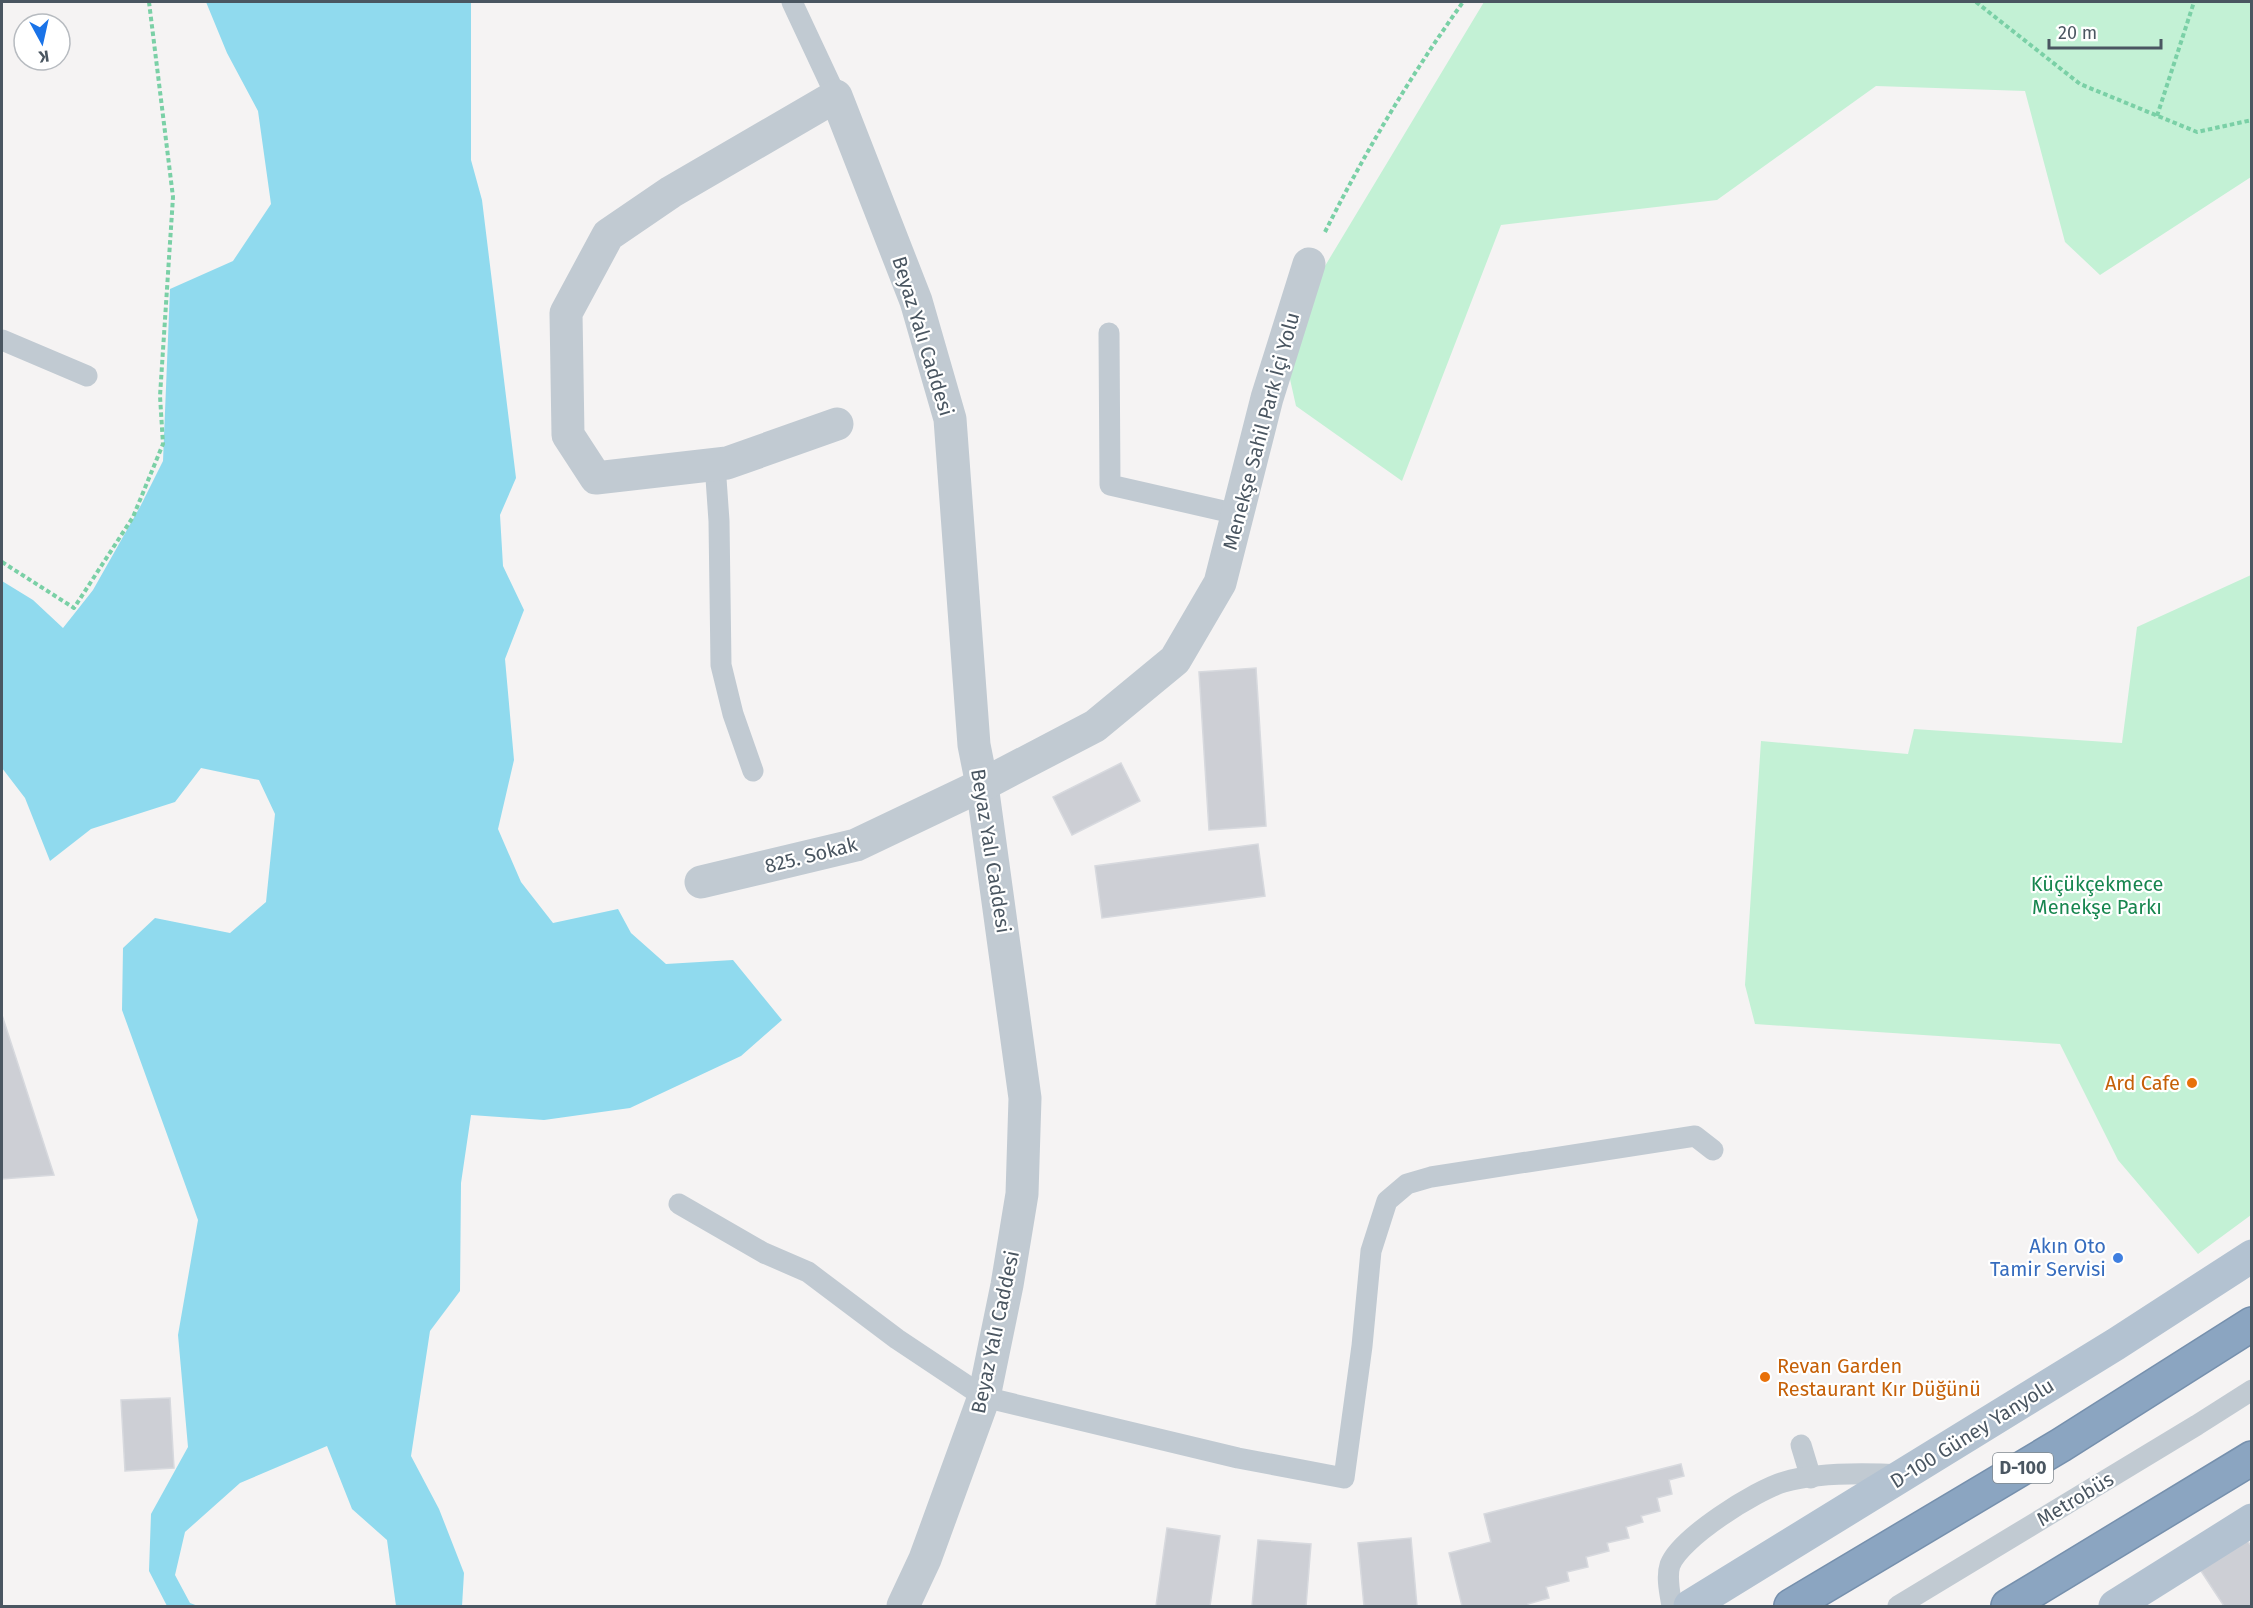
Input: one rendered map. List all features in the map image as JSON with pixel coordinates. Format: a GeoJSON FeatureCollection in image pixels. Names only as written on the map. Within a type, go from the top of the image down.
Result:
{"type":"FeatureCollection","features":[{"type":"Feature","properties":{"kind":"highway","name":"D-100"},"geometry":{"type":"LineString","coordinates":[[1791,1606],[2061,1445],[2252,1324]]}},
{"type":"Feature","properties":{"kind":"highway"},"geometry":{"type":"LineString","coordinates":[[2008,1606],[2252,1458]]}},
{"type":"Feature","properties":{"kind":"main road","name":"D-100 Güney Yanyolu"},"geometry":{"type":"LineString","coordinates":[[1690,1606],[2116,1344],[2252,1256]]}},
{"type":"Feature","properties":{"kind":"main road"},"geometry":{"type":"LineString","coordinates":[[2115,1606],[2252,1520]]}},
{"type":"Feature","properties":{"kind":"street"},"geometry":{"type":"LineString","coordinates":[[836,96],[671,192],[608,235],[566,313],[568,435],[596,478],[727,463],[837,424]]}},
{"type":"Feature","properties":{"kind":"street","name":"Beyaz Yalı Caddesi"},"geometry":{"type":"LineString","coordinates":[[836,96],[916,301],[950,419],[974,745],[982,785],[1025,1098],[1022,1194],[1007,1285],[984,1397],[925,1559],[903,1606]]}},
{"type":"Feature","properties":{"kind":"street","name":"Menekşe Sahil Park İçi Yolu"},"geometry":{"type":"LineString","coordinates":[[982,785],[1095,726],[1175,660],[1220,583],[1267,398],[1309,264]]}},
{"type":"Feature","properties":{"kind":"street","name":"825. Sokak"},"geometry":{"type":"LineString","coordinates":[[700,882],[856,846],[982,785]]}},
{"type":"Feature","properties":{"kind":"lane"},"geometry":{"type":"LineString","coordinates":[[792,2],[836,96]]}},
{"type":"Feature","properties":{"kind":"lane"},"geometry":{"type":"LineString","coordinates":[[1109,333],[1110,485],[1238,514]]}},
{"type":"Feature","properties":{"kind":"lane"},"geometry":{"type":"LineString","coordinates":[[2,340],[87,376]]}},
{"type":"Feature","properties":{"kind":"lane"},"geometry":{"type":"LineString","coordinates":[[715,464],[719,521],[721,666],[733,714],[753,771]]}},
{"type":"Feature","properties":{"kind":"lane"},"geometry":{"type":"LineString","coordinates":[[679,1204],[764,1253],[808,1272],[897,1340],[984,1397],[1238,1458],[1344,1478],[1362,1346],[1371,1251],[1387,1201],[1407,1184],[1464,1171],[1695,1136],[1713,1150]]}},
{"type":"Feature","properties":{"kind":"lane","name":"Metrobüs"},"geometry":{"type":"LineString","coordinates":[[1898,1606],[2252,1390]]}},
{"type":"Feature","properties":{"kind":"lane"},"geometry":{"type":"LineString","coordinates":[[1801,1445],[1811,1478]]}},
{"type":"Feature","properties":{"kind":"lane"},"geometry":{"type":"LineString","coordinates":[[1672,1606],[1669,1588],[1670,1565],[1682,1548],[1712,1522],[1752,1495],[1784,1482],[1811,1478],[1872,1473],[1903,1475]]}},
{"type":"Feature","properties":{"kind":"path"},"geometry":{"type":"LineString","coordinates":[[2,562],[74,608],[133,517],[163,444],[160,396],[173,197],[149,2]]}},
{"type":"Feature","properties":{"kind":"path"},"geometry":{"type":"LineString","coordinates":[[1309,264],[1352,178],[1420,63],[1462,2]]}},
{"type":"Feature","properties":{"kind":"path"},"geometry":{"type":"LineString","coordinates":[[1976,2],[2080,84],[2197,132],[2252,120]]}},
{"type":"Feature","properties":{"kind":"path"},"geometry":{"type":"LineString","coordinates":[[2157,116],[2194,2]]}},
{"type":"Feature","properties":{"kind":"green space"},"geometry":{"type":"Polygon","coordinates":[[[1484,2],[2251,2],[2251,177],[2100,275],[2065,242],[2025,91],[1876,86],[1717,200],[1501,225],[1402,481],[1296,406],[1281,339],[1484,2]]]}},
{"type":"Feature","properties":{"kind":"green space","name":"Küçükçekmece Menekşe Parkı"},"geometry":{"type":"Polygon","coordinates":[[[2251,575],[2251,1215],[2198,1254],[2118,1160],[2060,1044],[1755,1024],[1745,985],[1761,741],[1908,754],[1914,729],[2122,743],[2137,627],[2251,575]]]}},
{"type":"Feature","properties":{"kind":"water"},"geometry":{"type":"Polygon","coordinates":[[[206,2],[471,2],[471,160],[482,200],[516,478],[500,515],[503,566],[524,610],[505,659],[514,760],[498,829],[521,882],[553,923],[618,909],[631,933],[666,964],[733,960],[782,1020],[741,1056],[630,1108],[544,1120],[471,1115],[461,1183],[460,1291],[430,1331],[411,1456],[439,1509],[464,1573],[462,1606],[396,1606],[387,1540],[352,1509],[327,1446],[240,1483],[185,1532],[175,1575],[190,1603],[198,1606],[167,1606],[149,1571],[151,1514],[188,1447],[178,1335],[198,1220],[122,1010],[123,948],[155,918],[230,933],[266,902],[275,814],[259,780],[201,768],[175,802],[91,829],[50,861],[25,798],[2,768],[2,581],[33,600],[63,628],[93,590],[163,461],[170,289],[233,261],[271,204],[258,111],[227,53],[206,2]]]}},
{"type":"Feature","properties":{"kind":"building"},"geometry":{"type":"Polygon","coordinates":[[[1256,668],[1266,826],[1209,830],[1199,672],[1256,668]]]}},
{"type":"Feature","properties":{"kind":"building"},"geometry":{"type":"Polygon","coordinates":[[[1121,763],[1140,801],[1072,835],[1053,797],[1121,763]]]}},
{"type":"Feature","properties":{"kind":"building"},"geometry":{"type":"Polygon","coordinates":[[[1258,844],[1265,896],[1102,918],[1095,866],[1258,844]]]}},
{"type":"Feature","properties":{"kind":"building"},"geometry":{"type":"Polygon","coordinates":[[[2,1015],[54,1175],[2,1179],[2,1015]]]}},
{"type":"Feature","properties":{"kind":"building"},"geometry":{"type":"Polygon","coordinates":[[[170,1398],[174,1468],[125,1471],[121,1400],[170,1398]]]}},
{"type":"Feature","properties":{"kind":"building"},"geometry":{"type":"Polygon","coordinates":[[[1681,1464],[1684,1476],[1669,1480],[1672,1494],[1657,1498],[1660,1511],[1641,1516],[1643,1522],[1626,1527],[1629,1538],[1607,1543],[1609,1551],[1586,1557],[1588,1567],[1567,1572],[1569,1581],[1546,1587],[1549,1598],[1528,1604],[1529,1606],[1462,1606],[1449,1553],[1491,1542],[1484,1514],[1681,1464]]]}},
{"type":"Feature","properties":{"kind":"building"},"geometry":{"type":"Polygon","coordinates":[[[1167,1528],[1220,1536],[1210,1606],[1156,1606],[1167,1528]]]}},
{"type":"Feature","properties":{"kind":"building"},"geometry":{"type":"Polygon","coordinates":[[[1411,1538],[1417,1606],[1364,1606],[1358,1543],[1411,1538]]]}},
{"type":"Feature","properties":{"kind":"building"},"geometry":{"type":"Polygon","coordinates":[[[2245,1538],[2252,1547],[2252,1606],[2224,1606],[2199,1568],[2245,1538]]]}},
{"type":"Feature","properties":{"kind":"building"},"geometry":{"type":"Polygon","coordinates":[[[1258,1540],[1311,1544],[1306,1606],[1252,1606],[1258,1540]]]}},
{"type":"Feature","properties":{"kind":"place","name":"Ard Cafe"},"geometry":{"type":"Point","coordinates":[2192,1083]}},
{"type":"Feature","properties":{"kind":"place","name":"Akın Oto Tamir Servisi"},"geometry":{"type":"Point","coordinates":[2118,1258]}},
{"type":"Feature","properties":{"kind":"place","name":"Revan Garden Restaurant Kır Düğünü"},"geometry":{"type":"Point","coordinates":[1765,1377]}}]}
